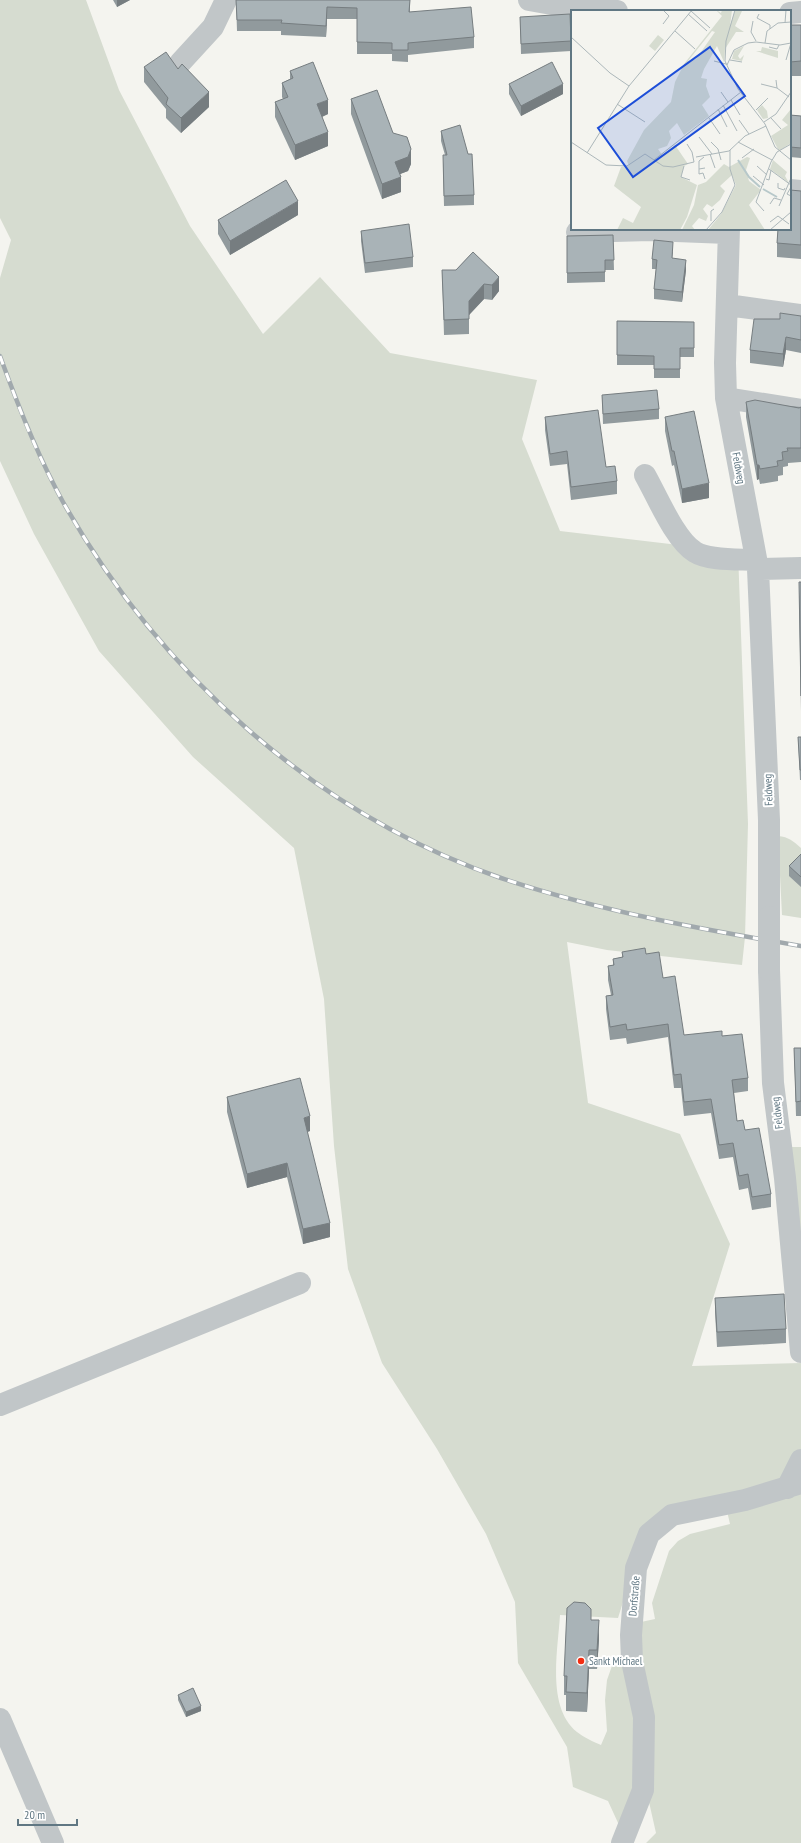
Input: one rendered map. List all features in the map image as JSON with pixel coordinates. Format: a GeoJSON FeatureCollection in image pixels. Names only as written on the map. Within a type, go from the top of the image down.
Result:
{"type":"FeatureCollection","features":[{"type":"Feature","properties":{"kind":"street"},"geometry":{"type":"LineString","coordinates":[[180,63],[213,27],[226,0]]}},
{"type":"Feature","properties":{"kind":"street"},"geometry":{"type":"LineString","coordinates":[[529,0],[563,6],[606,10]]}},
{"type":"Feature","properties":{"kind":"street"},"geometry":{"type":"LineString","coordinates":[[791,13],[801,12]]}},
{"type":"Feature","properties":{"kind":"street"},"geometry":{"type":"LineString","coordinates":[[791,190],[801,191]]}},
{"type":"Feature","properties":{"kind":"street"},"geometry":{"type":"LineString","coordinates":[[577,232],[650,230],[728,231]]}},
{"type":"Feature","properties":{"kind":"street","name":"Feldweg"},"geometry":{"type":"LineString","coordinates":[[728,231],[725,364],[726,398],[757,564],[769,820],[769,970],[773,1083],[785,1178],[801,1352]]}},
{"type":"Feature","properties":{"kind":"street"},"geometry":{"type":"LineString","coordinates":[[727,306],[801,315]]}},
{"type":"Feature","properties":{"kind":"street"},"geometry":{"type":"LineString","coordinates":[[726,398],[801,410]]}},
{"type":"Feature","properties":{"kind":"street"},"geometry":{"type":"LineString","coordinates":[[645,475],[681,541],[696,553],[714,558],[801,568]]}},
{"type":"Feature","properties":{"kind":"street"},"geometry":{"type":"LineString","coordinates":[[0,1405],[300,1283]]}},
{"type":"Feature","properties":{"kind":"street"},"geometry":{"type":"LineString","coordinates":[[794,1485],[801,1460]]}},
{"type":"Feature","properties":{"kind":"street","name":"Dorfstraße"},"geometry":{"type":"LineString","coordinates":[[622,1843],[643,1790],[644,1717],[632,1661],[631,1635],[636,1568],[649,1534],[672,1515],[745,1500],[794,1485]]}},
{"type":"Feature","properties":{"kind":"street"},"geometry":{"type":"LineString","coordinates":[[0,1719],[53,1843]]}},
{"type":"Feature","properties":{"kind":"shaded area"},"geometry":{"type":"Polygon","coordinates":[[[0,0],[86,0],[119,90],[190,226],[263,334],[320,277],[390,353],[537,380],[522,439],[560,531],[738,552],[748,824],[745,937],[742,965],[607,950],[567,942],[588,1103],[680,1134],[730,1244],[692,1366],[801,1363],[801,1843],[646,1843],[656,1833],[649,1802],[619,1825],[608,1801],[573,1787],[567,1747],[518,1663],[515,1602],[486,1534],[437,1449],[382,1363],[348,1269],[334,1146],[324,999],[294,848],[193,757],[99,651],[34,534],[0,461],[0,278],[11,240],[0,218],[0,0]],[[727,1511],[671,1512],[634,1567],[618,1618],[560,1615],[556,1661],[557,1693],[561,1708],[567,1721],[579,1734],[601,1745],[607,1731],[605,1700],[607,1680],[613,1663],[632,1661],[641,1622],[655,1619],[652,1603],[669,1551],[678,1541],[690,1534],[730,1524],[727,1511]]]}},
{"type":"Feature","properties":{"kind":"shaded area"},"geometry":{"type":"Polygon","coordinates":[[[778,836],[791,840],[801,848],[801,918],[782,915],[778,836]]]}},
{"type":"Feature","properties":{"kind":"shaded area"},"geometry":{"type":"Polygon","coordinates":[[[787,1147],[801,1147],[801,1320],[787,1147]]]}},
{"type":"Feature","properties":{"kind":"building"},"geometry":{"type":"Polygon","coordinates":[[[236,0],[410,0],[409,12],[471,7],[474,37],[408,43],[408,50],[392,50],[392,43],[357,42],[357,8],[327,7],[326,26],[281,23],[282,20],[237,20],[236,0]]]}},
{"type":"Feature","properties":{"kind":"building"},"geometry":{"type":"Polygon","coordinates":[[[570,14],[571,41],[521,44],[520,17],[570,14]]]}},
{"type":"Feature","properties":{"kind":"building"},"geometry":{"type":"Polygon","coordinates":[[[791,25],[801,25],[801,61],[791,62],[791,25]]]}},
{"type":"Feature","properties":{"kind":"building"},"geometry":{"type":"Polygon","coordinates":[[[166,52],[178,69],[182,64],[209,92],[181,118],[166,104],[168,98],[144,67],[166,52]]]}},
{"type":"Feature","properties":{"kind":"building"},"geometry":{"type":"Polygon","coordinates":[[[313,62],[328,100],[317,104],[328,132],[295,145],[275,102],[288,97],[282,83],[293,78],[290,71],[313,62]]]}},
{"type":"Feature","properties":{"kind":"building"},"geometry":{"type":"Polygon","coordinates":[[[552,62],[563,84],[521,106],[509,84],[552,62]]]}},
{"type":"Feature","properties":{"kind":"building"},"geometry":{"type":"Polygon","coordinates":[[[377,90],[393,133],[407,137],[411,149],[408,157],[395,162],[401,177],[382,184],[351,99],[377,90]]]}},
{"type":"Feature","properties":{"kind":"building"},"geometry":{"type":"Polygon","coordinates":[[[791,115],[801,116],[801,148],[791,147],[791,115]]]}},
{"type":"Feature","properties":{"kind":"building"},"geometry":{"type":"Polygon","coordinates":[[[460,125],[468,154],[472,154],[474,195],[444,196],[443,155],[447,155],[441,131],[460,125]]]}},
{"type":"Feature","properties":{"kind":"building"},"geometry":{"type":"Polygon","coordinates":[[[286,180],[298,201],[230,241],[218,220],[286,180]]]}},
{"type":"Feature","properties":{"kind":"building"},"geometry":{"type":"Polygon","coordinates":[[[791,190],[801,191],[801,245],[777,243],[778,230],[791,230],[791,190]]]}},
{"type":"Feature","properties":{"kind":"building"},"geometry":{"type":"Polygon","coordinates":[[[409,224],[413,257],[365,263],[361,231],[409,224]]]}},
{"type":"Feature","properties":{"kind":"building"},"geometry":{"type":"Polygon","coordinates":[[[613,235],[614,260],[605,260],[605,272],[567,273],[567,236],[613,235]]]}},
{"type":"Feature","properties":{"kind":"building"},"geometry":{"type":"Polygon","coordinates":[[[654,240],[673,242],[672,258],[686,260],[682,292],[654,289],[657,260],[652,259],[654,240]]]}},
{"type":"Feature","properties":{"kind":"building"},"geometry":{"type":"Polygon","coordinates":[[[473,252],[499,277],[492,285],[484,284],[469,301],[469,319],[444,320],[442,270],[456,270],[473,252]]]}},
{"type":"Feature","properties":{"kind":"building"},"geometry":{"type":"Polygon","coordinates":[[[780,313],[801,316],[801,340],[786,337],[783,354],[750,350],[754,319],[780,319],[780,313]]]}},
{"type":"Feature","properties":{"kind":"building"},"geometry":{"type":"Polygon","coordinates":[[[617,321],[694,322],[694,348],[680,348],[680,369],[654,369],[654,356],[617,355],[617,321]]]}},
{"type":"Feature","properties":{"kind":"building"},"geometry":{"type":"Polygon","coordinates":[[[657,390],[659,409],[603,414],[602,395],[657,390]]]}},
{"type":"Feature","properties":{"kind":"building"},"geometry":{"type":"Polygon","coordinates":[[[755,400],[799,408],[801,407],[801,448],[787,448],[788,451],[782,452],[783,460],[777,461],[778,466],[760,469],[759,465],[757,465],[746,402],[755,400]]]}},
{"type":"Feature","properties":{"kind":"building"},"geometry":{"type":"Polygon","coordinates":[[[598,410],[606,467],[615,466],[617,481],[571,487],[567,451],[550,454],[545,417],[598,410]]]}},
{"type":"Feature","properties":{"kind":"building"},"geometry":{"type":"Polygon","coordinates":[[[694,411],[709,483],[682,489],[665,417],[694,411]]]}},
{"type":"Feature","properties":{"kind":"building"},"geometry":{"type":"Polygon","coordinates":[[[799,582],[801,582],[801,696],[799,582]]]}},
{"type":"Feature","properties":{"kind":"building"},"geometry":{"type":"Polygon","coordinates":[[[798,737],[801,737],[801,770],[800,770],[798,737]]]}},
{"type":"Feature","properties":{"kind":"building"},"geometry":{"type":"Polygon","coordinates":[[[801,854],[801,877],[789,866],[801,854]]]}},
{"type":"Feature","properties":{"kind":"building"},"geometry":{"type":"Polygon","coordinates":[[[645,948],[646,954],[659,952],[663,978],[675,976],[684,1035],[722,1031],[722,1036],[742,1034],[748,1078],[732,1080],[737,1121],[743,1120],[745,1130],[759,1128],[771,1194],[752,1197],[748,1174],[739,1176],[733,1143],[719,1145],[711,1099],[684,1102],[681,1074],[674,1075],[668,1024],[627,1030],[626,1024],[610,1027],[606,996],[613,995],[608,966],[614,965],[613,959],[623,957],[622,952],[645,948]]]}},
{"type":"Feature","properties":{"kind":"building"},"geometry":{"type":"Polygon","coordinates":[[[794,1048],[801,1048],[801,1101],[796,1102],[794,1048]]]}},
{"type":"Feature","properties":{"kind":"building"},"geometry":{"type":"Polygon","coordinates":[[[300,1078],[310,1116],[304,1118],[330,1223],[303,1229],[287,1163],[247,1174],[227,1097],[300,1078]]]}},
{"type":"Feature","properties":{"kind":"building"},"geometry":{"type":"Polygon","coordinates":[[[784,1294],[786,1329],[717,1332],[715,1298],[784,1294]]]}},
{"type":"Feature","properties":{"kind":"building","name":"Sankt Michael"},"geometry":{"type":"Polygon","coordinates":[[[574,1602],[585,1603],[591,1609],[591,1620],[599,1620],[597,1650],[589,1650],[587,1693],[566,1692],[567,1676],[564,1676],[567,1608],[574,1602]]]}},
{"type":"Feature","properties":{"kind":"building"},"geometry":{"type":"Polygon","coordinates":[[[193,1688],[201,1706],[186,1712],[178,1695],[193,1688]]]}},
{"type":"Feature","properties":{"kind":"railway"},"geometry":{"type":"LineString","coordinates":[[0,356],[36,448],[63,502],[102,564],[146,623],[195,679],[248,730],[306,776],[368,816],[433,850],[501,878],[538,890],[612,910],[688,926],[801,946]]}},
{"type":"Feature","properties":{"kind":"place","name":"Sankt Michael"},"geometry":{"type":"Point","coordinates":[581,1661]}}]}
